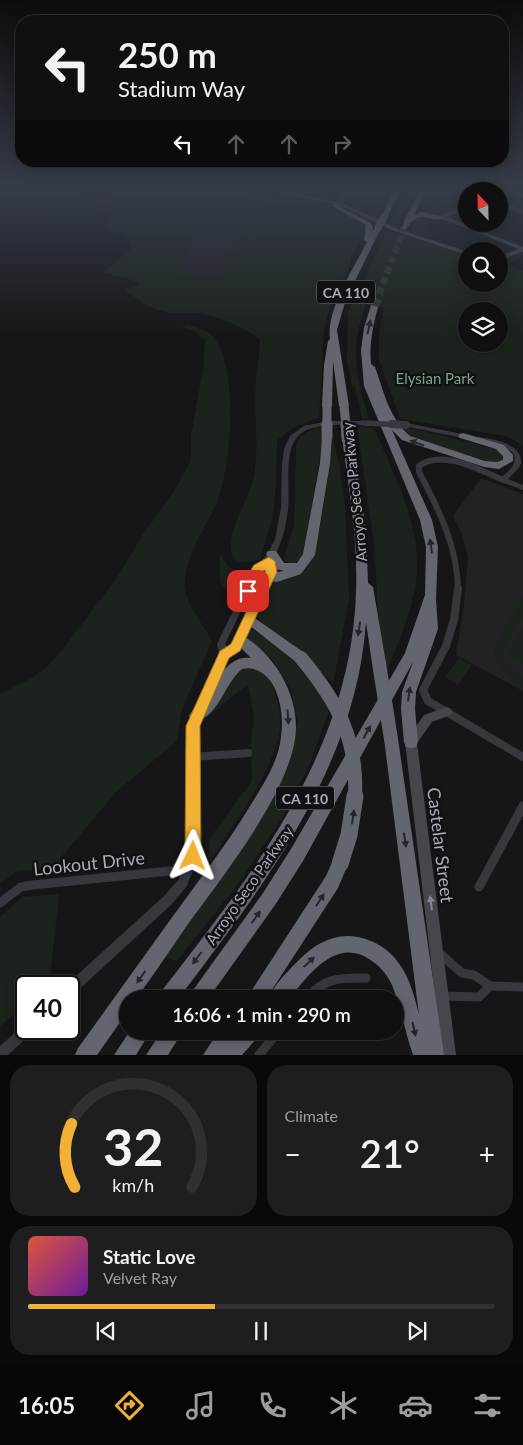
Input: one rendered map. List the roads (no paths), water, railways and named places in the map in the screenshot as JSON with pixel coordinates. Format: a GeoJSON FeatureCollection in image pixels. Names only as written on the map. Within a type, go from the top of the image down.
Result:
{"type":"FeatureCollection","features":[{"type":"Feature","properties":{"kind":"highway"},"geometry":{"type":"LineString","coordinates":[[366,251],[368,237]]}},
{"type":"Feature","properties":{"kind":"highway","name":"Arroyo Seco Parkway"},"geometry":{"type":"LineString","coordinates":[[173,990],[249,889],[298,814],[332,741],[349,682],[360,620],[362,563],[360,520],[333,334],[342,299],[373,237]]}},
{"type":"Feature","properties":{"kind":"highway","name":"Arroyo Seco Parkway"},"geometry":{"type":"LineString","coordinates":[[203,990],[269,899],[307,837],[411,654],[431,595],[432,547],[426,520],[372,395],[366,369],[365,350],[368,328],[374,307]]}},
{"type":"Feature","properties":{"kind":"highway"},"geometry":{"type":"LineString","coordinates":[[269,577],[287,575],[302,567],[309,555],[325,462],[328,365],[333,334]]}},
{"type":"Feature","properties":{"kind":"highway"},"geometry":{"type":"LineString","coordinates":[[365,350],[392,421],[397,430],[406,438],[484,464],[499,466],[508,461],[507,453],[500,447],[463,436]]}},
{"type":"Feature","properties":{"kind":"highway"},"geometry":{"type":"LineString","coordinates":[[271,557],[280,566],[289,568],[302,567]]}},
{"type":"Feature","properties":{"kind":"highway"},"geometry":{"type":"LineString","coordinates":[[362,563],[379,663],[434,1055]]}},
{"type":"Feature","properties":{"kind":"highway"},"geometry":{"type":"LineString","coordinates":[[411,742],[408,709],[409,692],[432,629],[431,595]]}},
{"type":"Feature","properties":{"kind":"highway"},"geometry":{"type":"LineString","coordinates":[[249,619],[301,658],[319,677],[343,718],[351,743],[355,778],[355,801],[350,835],[340,864],[332,882],[261,990]]}},
{"type":"Feature","properties":{"kind":"highway"},"geometry":{"type":"LineString","coordinates":[[85,1055],[225,858],[258,807],[281,766],[287,747],[289,729],[288,706],[283,690],[273,672],[263,660],[239,640]]}},
{"type":"Feature","properties":{"kind":"highway"},"geometry":{"type":"LineString","coordinates":[[196,716],[210,703],[233,667],[244,663],[254,663],[273,672]]}},
{"type":"Feature","properties":{"kind":"highway"},"geometry":{"type":"LineString","coordinates":[[284,990],[308,961],[324,950],[335,945],[352,944],[365,946],[389,963],[403,990]]}},
{"type":"Feature","properties":{"kind":"highway"},"geometry":{"type":"LineString","coordinates":[[404,993],[416,1040],[423,1055]]}},
{"type":"Feature","properties":{"kind":"highway"},"geometry":{"type":"LineString","coordinates":[[124,1055],[135,1040]]}},
{"type":"Feature","properties":{"kind":"highway"},"geometry":{"type":"LineString","coordinates":[[156,1055],[167,1040]]}},
{"type":"Feature","properties":{"kind":"highway"},"geometry":{"type":"LineString","coordinates":[[213,1055],[224,1040]]}},
{"type":"Feature","properties":{"kind":"highway"},"geometry":{"type":"LineString","coordinates":[[230,1055],[242,1040]]}},
{"type":"Feature","properties":{"kind":"main road"},"geometry":{"type":"LineString","coordinates":[[417,237],[458,250]]}},
{"type":"Feature","properties":{"kind":"main road"},"geometry":{"type":"LineString","coordinates":[[492,237],[523,250]]}},
{"type":"Feature","properties":{"kind":"main road"},"geometry":{"type":"LineString","coordinates":[[508,255],[523,250]]}},
{"type":"Feature","properties":{"kind":"main road"},"geometry":{"type":"LineString","coordinates":[[411,742],[428,718],[447,712]]}},
{"type":"Feature","properties":{"kind":"main road","name":"Castelar Street"},"geometry":{"type":"LineString","coordinates":[[411,742],[449,1055]]}},
{"type":"Feature","properties":{"kind":"street"},"geometry":{"type":"LineString","coordinates":[[80,981],[173,895],[188,872],[194,849],[193,726],[224,655],[235,647],[239,640],[271,572],[271,557],[278,540],[283,519],[287,447],[292,436],[308,425],[322,422],[362,423],[406,425],[499,442],[514,450],[518,458],[518,463],[503,480]]}},
{"type":"Feature","properties":{"kind":"street"},"geometry":{"type":"LineString","coordinates":[[439,431],[444,430],[498,438],[513,444],[523,454]]}},
{"type":"Feature","properties":{"kind":"street"},"geometry":{"type":"LineString","coordinates":[[522,487],[440,458],[423,462],[419,466],[419,472],[444,521],[454,547],[459,583],[458,598],[445,649],[423,690],[423,694],[428,701],[523,757]]}},
{"type":"Feature","properties":{"kind":"street"},"geometry":{"type":"LineString","coordinates":[[224,655],[221,644],[258,568],[271,557]]}},
{"type":"Feature","properties":{"kind":"street"},"geometry":{"type":"LineString","coordinates":[[192,757],[248,753]]}},
{"type":"Feature","properties":{"kind":"street"},"geometry":{"type":"LineString","coordinates":[[479,887],[523,806]]}},
{"type":"Feature","properties":{"kind":"street","name":"Lookout Drive"},"geometry":{"type":"LineString","coordinates":[[0,903],[21,887],[32,885],[170,871],[188,872]]}},
{"type":"Feature","properties":{"kind":"street"},"geometry":{"type":"LineString","coordinates":[[437,951],[462,973],[474,975],[490,986],[523,987]]}},
{"type":"Feature","properties":{"kind":"street"},"geometry":{"type":"LineString","coordinates":[[313,990],[327,980],[366,978]]}},
{"type":"Feature","properties":{"kind":"street"},"geometry":{"type":"LineString","coordinates":[[442,996],[479,997],[490,986]]}},
{"type":"Feature","properties":{"kind":"street"},"geometry":{"type":"LineString","coordinates":[[0,1054],[16,1040]]}},
{"type":"Feature","properties":{"kind":"street"},"geometry":{"type":"LineString","coordinates":[[259,1055],[272,1040]]}},
{"type":"Feature","properties":{"kind":"tunnel"},"geometry":{"type":"LineString","coordinates":[[379,294],[401,237]]}},
{"type":"Feature","properties":{"kind":"tunnel"},"geometry":{"type":"LineString","coordinates":[[374,307],[380,293]]}},
{"type":"Feature","properties":{"kind":"park label","name":"Elysian Park"},"geometry":{"type":"Point","coordinates":[435,378]}}]}
